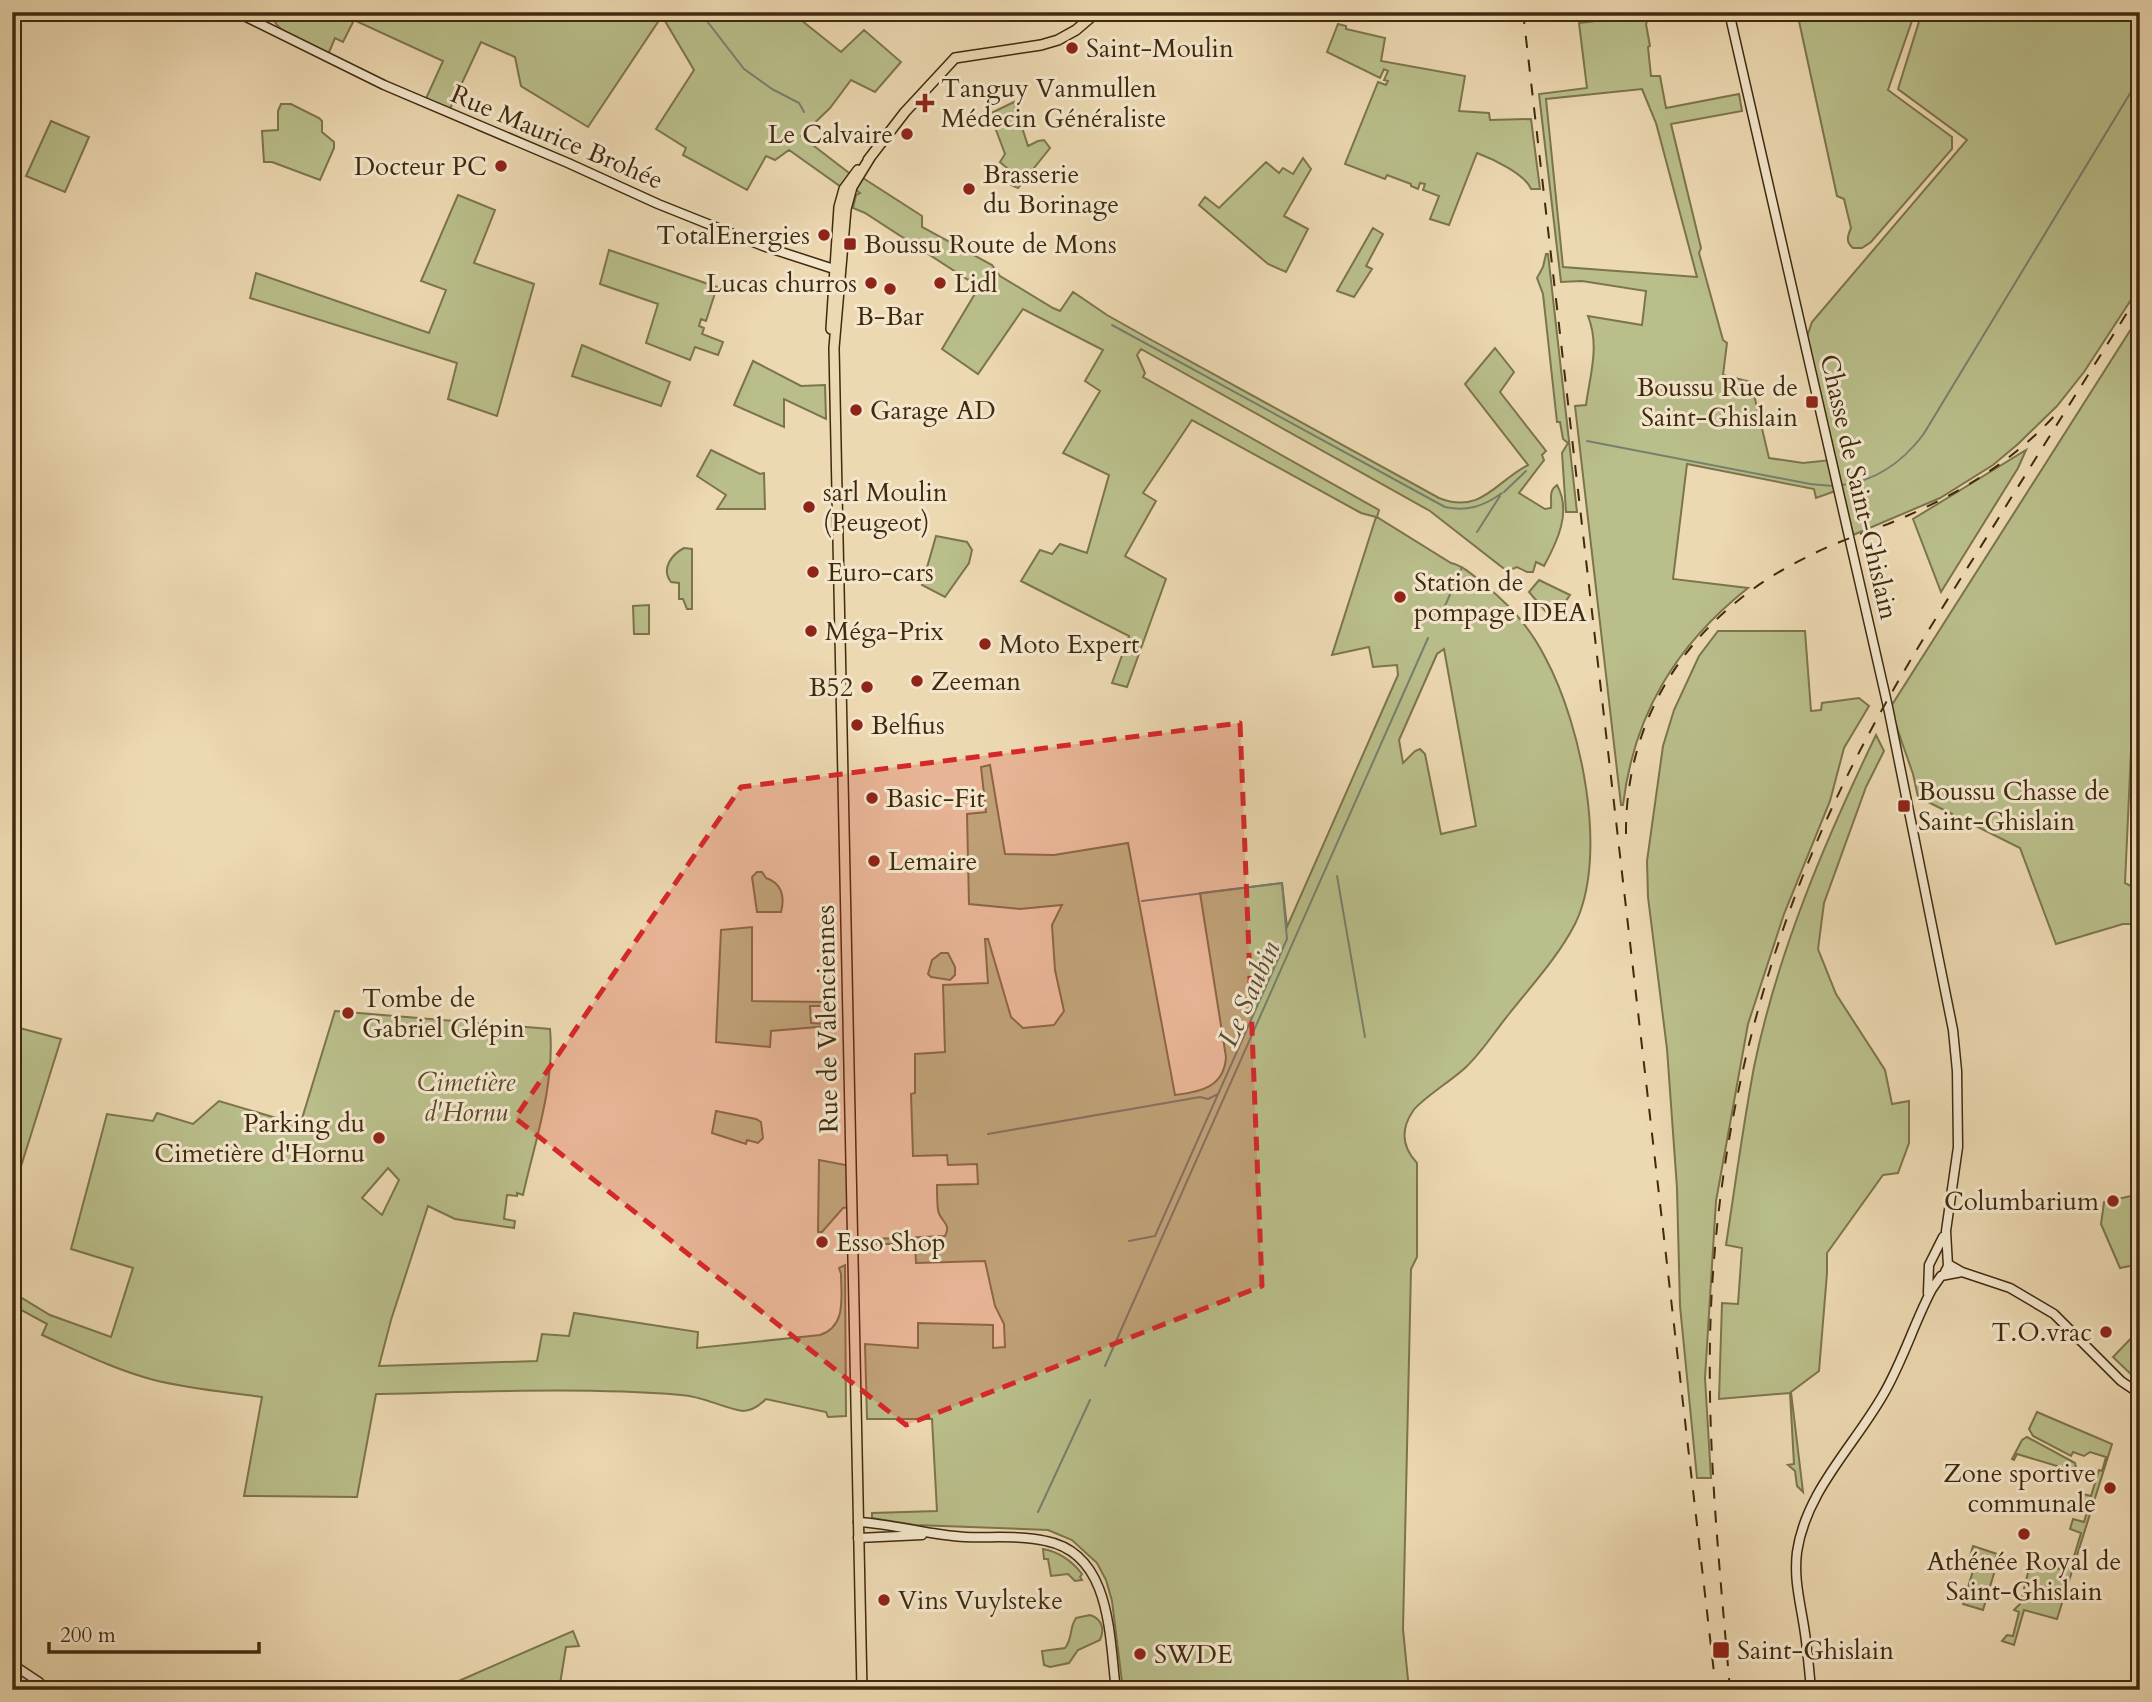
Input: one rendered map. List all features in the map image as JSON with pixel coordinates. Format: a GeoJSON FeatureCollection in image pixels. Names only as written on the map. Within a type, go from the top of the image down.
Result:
{"type":"FeatureCollection","features":[{"type":"Feature","properties":{"kind":"main road","name":"Rue de Valenciennes"},"geometry":{"type":"LineString","coordinates":[[862,1690],[834,348],[837,271],[850,185],[905,112],[955,58],[1058,40],[1076,30],[1097,12]]}},
{"type":"Feature","properties":{"kind":"street","name":"Rue Maurice Brohée"},"geometry":{"type":"LineString","coordinates":[[236,12],[394,89],[658,204],[763,246],[837,271]]}},
{"type":"Feature","properties":{"kind":"street","name":"Chasse de Saint-Ghislain"},"geometry":{"type":"LineString","coordinates":[[1729,12],[1888,707],[1943,972],[1953,1030],[1959,1109],[1953,1187],[1946,1231]]}},
{"type":"Feature","properties":{"kind":"street"},"geometry":{"type":"LineString","coordinates":[[1927,1299],[1929,1265],[1946,1231]]}},
{"type":"Feature","properties":{"kind":"street"},"geometry":{"type":"LineString","coordinates":[[1811,1690],[1796,1573],[1798,1544],[1821,1488],[1892,1379],[1927,1299],[1948,1270],[1946,1231]]}},
{"type":"Feature","properties":{"kind":"street"},"geometry":{"type":"LineString","coordinates":[[1933,1259],[1939,1257],[1962,1272],[2010,1288],[2054,1314],[2121,1381],[2140,1394]]}},
{"type":"Feature","properties":{"kind":"street"},"geometry":{"type":"LineString","coordinates":[[1930,1272],[1935,1276],[1962,1272]]}},
{"type":"Feature","properties":{"kind":"street"},"geometry":{"type":"LineString","coordinates":[[858,1522],[961,1536],[1030,1538],[1060,1545],[1072,1552],[1089,1569],[1099,1587],[1116,1690]]}},
{"type":"Feature","properties":{"kind":"street"},"geometry":{"type":"LineString","coordinates":[[858,1538],[932,1533]]}},
{"type":"Feature","properties":{"kind":"street"},"geometry":{"type":"LineString","coordinates":[[12,1664],[39,1682],[46,1690]]}},
{"type":"Feature","properties":{"kind":"highlighted area"},"geometry":{"type":"Polygon","coordinates":[[[1240,723],[1262,1286],[906,1425],[515,1118],[741,787],[1240,723]]]}},
{"type":"Feature","properties":{"kind":"green space"},"geometry":{"type":"Polygon","coordinates":[[[270,12],[791,12],[841,52],[864,30],[901,62],[875,92],[851,80],[830,108],[801,136],[853,176],[844,189],[789,150],[775,160],[766,156],[747,190],[683,155],[686,148],[656,129],[694,70],[662,16],[588,127],[521,86],[515,57],[481,42],[448,113],[424,103],[443,61],[354,20],[343,42],[335,38],[327,57],[286,33],[270,12]]]}},
{"type":"Feature","properties":{"kind":"green space"},"geometry":{"type":"Polygon","coordinates":[[[1619,12],[1651,12],[1646,24],[1651,76],[1660,76],[1666,108],[1739,94],[1742,111],[1671,124],[1701,248],[1699,253],[1723,340],[1727,343],[1723,375],[1751,382],[1769,458],[1803,463],[1831,460],[1838,490],[1816,498],[1814,489],[1687,464],[1673,579],[1748,588],[1700,633],[1663,684],[1648,711],[1637,741],[1623,805],[1575,406],[1586,405],[1592,372],[1594,349],[1588,316],[1642,325],[1646,291],[1582,281],[1561,282],[1539,94],[1587,88],[1579,23],[1612,19],[1619,12]],[[1642,89],[1546,99],[1563,267],[1697,277],[1656,123],[1642,89]]]}},
{"type":"Feature","properties":{"kind":"green space"},"geometry":{"type":"Polygon","coordinates":[[[1797,12],[1915,12],[1888,90],[1952,137],[1952,149],[1871,242],[1862,248],[1853,248],[1848,241],[1851,228],[1844,199],[1837,196],[1797,12]]]}},
{"type":"Feature","properties":{"kind":"green space"},"geometry":{"type":"Polygon","coordinates":[[[1922,12],[2140,12],[2140,286],[2084,372],[2057,406],[2018,444],[1993,465],[1940,498],[1853,535],[1807,337],[1812,322],[1967,140],[1898,89],[1922,12]]]}},
{"type":"Feature","properties":{"kind":"green space"},"geometry":{"type":"Polygon","coordinates":[[[1338,24],[1346,26],[1346,29],[1385,38],[1381,61],[1465,76],[1459,111],[1489,113],[1490,120],[1531,119],[1540,189],[1531,189],[1528,183],[1500,163],[1477,153],[1449,225],[1430,219],[1439,196],[1423,190],[1425,184],[1420,183],[1418,189],[1387,175],[1385,179],[1345,164],[1378,82],[1386,85],[1388,81],[1384,80],[1388,71],[1384,69],[1380,78],[1327,52],[1338,24]]]}},
{"type":"Feature","properties":{"kind":"green space"},"geometry":{"type":"Polygon","coordinates":[[[1014,102],[1028,146],[1044,140],[1050,148],[1018,188],[1011,185],[1008,169],[1000,162],[1005,154],[993,122],[985,116],[1014,102]]]}},
{"type":"Feature","properties":{"kind":"green space"},"geometry":{"type":"Polygon","coordinates":[[[281,104],[291,104],[319,118],[322,121],[322,132],[334,142],[320,180],[272,162],[264,162],[262,131],[278,130],[278,111],[281,104]]]}},
{"type":"Feature","properties":{"kind":"green space"},"geometry":{"type":"Polygon","coordinates":[[[51,121],[89,137],[65,192],[26,176],[51,121]]]}},
{"type":"Feature","properties":{"kind":"green space"},"geometry":{"type":"Polygon","coordinates":[[[1303,158],[1311,169],[1284,216],[1308,229],[1286,272],[1268,264],[1199,205],[1205,197],[1219,208],[1266,162],[1279,173],[1283,168],[1293,174],[1303,158]]]}},
{"type":"Feature","properties":{"kind":"green space"},"geometry":{"type":"Polygon","coordinates":[[[864,169],[863,178],[922,216],[922,227],[992,265],[1000,276],[1053,308],[1060,311],[1073,292],[1146,337],[1439,498],[1454,502],[1477,499],[1528,465],[1465,384],[1495,348],[1514,372],[1500,392],[1546,451],[1542,455],[1544,460],[1519,493],[1545,509],[1551,508],[1551,493],[1557,485],[1563,506],[1558,537],[1544,566],[1536,562],[1533,572],[1517,567],[1507,571],[1430,511],[1141,349],[1137,355],[1145,373],[1143,377],[1379,510],[1377,517],[1465,569],[1495,593],[1527,629],[1546,659],[1559,687],[1580,754],[1590,827],[1590,863],[1585,896],[1575,924],[1553,959],[1478,1055],[1461,1072],[1417,1106],[1406,1125],[1406,1145],[1417,1163],[1417,1257],[1411,1269],[1403,1629],[1409,1690],[1123,1690],[1112,1601],[1106,1580],[1097,1563],[1072,1540],[1048,1530],[915,1525],[872,1518],[872,1513],[937,1511],[932,1419],[867,1419],[865,1344],[918,1348],[918,1323],[993,1325],[993,1348],[1005,1347],[1004,1324],[995,1306],[985,1261],[916,1263],[915,1244],[874,1244],[874,1239],[945,1236],[947,1228],[938,1210],[937,1185],[978,1184],[977,1164],[948,1165],[947,1155],[913,1156],[911,1094],[915,1093],[915,1054],[945,1052],[943,985],[988,983],[985,939],[988,939],[1011,1017],[1023,1028],[1054,1025],[1064,1011],[1055,970],[1052,925],[1062,905],[1020,909],[969,904],[967,814],[986,812],[981,767],[990,765],[1005,854],[1054,855],[1128,843],[1175,1095],[1194,1092],[1216,1081],[1221,1075],[1226,1057],[1200,893],[1282,883],[1287,927],[1398,675],[1397,665],[1373,667],[1369,647],[1332,655],[1376,517],[1361,513],[1192,420],[1143,493],[1156,501],[1125,556],[1166,579],[1127,687],[1112,683],[1129,636],[1021,581],[1040,550],[1052,554],[1060,544],[1087,553],[1109,475],[1063,453],[1100,391],[1085,381],[1103,350],[1023,309],[978,374],[942,349],[979,287],[865,213],[853,208],[856,195],[860,193],[852,187],[864,169]],[[1444,649],[1437,654],[1399,740],[1403,763],[1415,751],[1420,749],[1425,754],[1441,834],[1476,826],[1444,649]]]}},
{"type":"Feature","properties":{"kind":"green space"},"geometry":{"type":"Polygon","coordinates":[[[458,195],[495,210],[474,263],[534,284],[497,416],[448,399],[457,363],[250,298],[256,273],[429,333],[446,290],[421,281],[458,195]]]}},
{"type":"Feature","properties":{"kind":"green space"},"geometry":{"type":"Polygon","coordinates":[[[1373,228],[1383,234],[1366,266],[1372,269],[1354,297],[1337,291],[1373,228]]]}},
{"type":"Feature","properties":{"kind":"green space"},"geometry":{"type":"Polygon","coordinates":[[[609,250],[717,287],[706,321],[701,319],[699,326],[704,328],[702,334],[723,342],[718,355],[695,347],[690,360],[646,343],[658,304],[600,284],[609,250]]]}},
{"type":"Feature","properties":{"kind":"green space"},"geometry":{"type":"Polygon","coordinates":[[[1546,254],[1577,512],[1566,512],[1562,453],[1568,443],[1563,439],[1560,422],[1557,422],[1543,294],[1537,278],[1546,254]]]}},
{"type":"Feature","properties":{"kind":"green space"},"geometry":{"type":"Polygon","coordinates":[[[2140,315],[2140,716],[2132,730],[2125,883],[2140,891],[2140,924],[2123,924],[2056,944],[2020,848],[1918,797],[1913,774],[1890,708],[2140,315]]]}},
{"type":"Feature","properties":{"kind":"green space"},"geometry":{"type":"Polygon","coordinates":[[[582,345],[670,382],[661,406],[572,376],[582,345]]]}},
{"type":"Feature","properties":{"kind":"green space"},"geometry":{"type":"Polygon","coordinates":[[[753,361],[801,386],[825,385],[826,419],[784,399],[784,427],[734,405],[753,361]]]}},
{"type":"Feature","properties":{"kind":"green space"},"geometry":{"type":"Polygon","coordinates":[[[711,450],[760,474],[764,473],[765,509],[717,509],[726,495],[697,476],[711,450]]]}},
{"type":"Feature","properties":{"kind":"green space"},"geometry":{"type":"Polygon","coordinates":[[[2026,450],[2018,468],[1941,592],[1913,519],[2026,450]]]}},
{"type":"Feature","properties":{"kind":"green space"},"geometry":{"type":"Polygon","coordinates":[[[936,536],[967,542],[972,550],[969,563],[945,597],[922,585],[936,536]]]}},
{"type":"Feature","properties":{"kind":"green space"},"geometry":{"type":"Polygon","coordinates":[[[684,548],[692,549],[692,609],[687,609],[683,599],[679,599],[679,583],[671,582],[667,572],[672,558],[684,548]]]}},
{"type":"Feature","properties":{"kind":"green space"},"geometry":{"type":"Polygon","coordinates":[[[1539,580],[1570,595],[1553,620],[1529,592],[1539,580]]]}},
{"type":"Feature","properties":{"kind":"green space"},"geometry":{"type":"Polygon","coordinates":[[[649,605],[649,634],[634,634],[633,606],[649,605]]]}},
{"type":"Feature","properties":{"kind":"green space"},"geometry":{"type":"Polygon","coordinates":[[[1718,631],[1805,631],[1811,711],[1821,710],[1822,703],[1859,698],[1869,706],[1844,748],[1830,801],[1784,914],[1748,1024],[1716,1201],[1705,1378],[1711,1478],[1697,1478],[1680,1306],[1677,1188],[1667,1049],[1648,897],[1647,861],[1663,746],[1674,710],[1699,656],[1718,631]]]}},
{"type":"Feature","properties":{"kind":"green space"},"geometry":{"type":"Polygon","coordinates":[[[1876,735],[1884,751],[1866,787],[1824,903],[1818,949],[1836,994],[1885,1070],[1892,1104],[1909,1101],[1909,1143],[1898,1173],[1883,1175],[1827,1253],[1819,1371],[1791,1392],[1803,1492],[1797,1486],[1795,1471],[1788,1465],[1794,1464],[1790,1393],[1719,1399],[1722,1303],[1738,1304],[1742,1248],[1726,1245],[1754,1067],[1776,981],[1821,856],[1876,735]]]}},
{"type":"Feature","properties":{"kind":"green space"},"geometry":{"type":"Polygon","coordinates":[[[757,872],[762,872],[779,887],[783,901],[781,912],[757,912],[752,877],[757,872]]]}},
{"type":"Feature","properties":{"kind":"green space"},"geometry":{"type":"Polygon","coordinates":[[[752,927],[752,1001],[829,1002],[829,1006],[810,1006],[811,1023],[829,1026],[771,1031],[770,1047],[716,1042],[721,930],[752,927]]]}},
{"type":"Feature","properties":{"kind":"green space"},"geometry":{"type":"Polygon","coordinates":[[[941,953],[948,953],[955,967],[955,975],[950,980],[931,977],[928,974],[932,960],[941,953]]]}},
{"type":"Feature","properties":{"kind":"green space","name":"Cimetière d'Hornu"},"geometry":{"type":"Polygon","coordinates":[[[335,1011],[550,1029],[547,1092],[523,1195],[507,1195],[504,1219],[515,1221],[514,1228],[455,1219],[428,1206],[379,1366],[537,1361],[542,1334],[569,1336],[574,1313],[698,1332],[697,1348],[820,1335],[829,1331],[839,1318],[839,1268],[845,1265],[846,1416],[828,1417],[826,1412],[766,1399],[753,1409],[743,1411],[689,1396],[605,1391],[376,1394],[357,1497],[244,1496],[262,1397],[168,1383],[139,1376],[97,1360],[42,1335],[47,1324],[12,1305],[12,1292],[50,1315],[111,1337],[133,1268],[71,1249],[107,1114],[153,1121],[157,1113],[193,1124],[219,1101],[300,1125],[335,1011]],[[388,1168],[362,1198],[382,1215],[399,1180],[388,1168]]]}},
{"type":"Feature","properties":{"kind":"green space"},"geometry":{"type":"Polygon","coordinates":[[[12,1026],[61,1039],[12,1195],[12,1026]]]}},
{"type":"Feature","properties":{"kind":"green space"},"geometry":{"type":"Polygon","coordinates":[[[716,1111],[756,1119],[761,1122],[763,1138],[758,1143],[747,1140],[746,1144],[712,1133],[716,1111]]]}},
{"type":"Feature","properties":{"kind":"green space"},"geometry":{"type":"Polygon","coordinates":[[[819,1160],[851,1166],[851,1207],[843,1208],[822,1232],[818,1232],[819,1160]]]}},
{"type":"Feature","properties":{"kind":"green space"},"geometry":{"type":"Polygon","coordinates":[[[2140,1194],[2140,1264],[2120,1268],[2101,1224],[2104,1202],[2140,1194]]]}},
{"type":"Feature","properties":{"kind":"green space"},"geometry":{"type":"Polygon","coordinates":[[[2140,1329],[2140,1383],[2113,1357],[2140,1329]]]}},
{"type":"Feature","properties":{"kind":"green space"},"geometry":{"type":"Polygon","coordinates":[[[2037,1412],[2112,1444],[2057,1619],[2024,1610],[2014,1645],[2002,1641],[2007,1635],[2013,1636],[2019,1612],[2014,1610],[2020,1604],[2030,1565],[2037,1562],[2059,1569],[2062,1561],[2072,1563],[2081,1533],[2070,1529],[2073,1519],[2084,1522],[2090,1502],[2078,1497],[2079,1493],[2091,1496],[2106,1457],[2090,1452],[2084,1456],[2073,1452],[2071,1456],[2033,1436],[2029,1429],[2037,1412]]]}},
{"type":"Feature","properties":{"kind":"green space"},"geometry":{"type":"Polygon","coordinates":[[[2027,1437],[2075,1463],[2077,1472],[2017,1454],[2014,1460],[2012,1459],[2022,1440],[2027,1437]]]}},
{"type":"Feature","properties":{"kind":"green space"},"geometry":{"type":"Polygon","coordinates":[[[1973,1546],[1997,1554],[1993,1567],[1969,1560],[1973,1546]]]}},
{"type":"Feature","properties":{"kind":"green space"},"geometry":{"type":"Polygon","coordinates":[[[1043,1549],[1055,1552],[1070,1561],[1082,1574],[1082,1580],[1075,1581],[1068,1574],[1051,1576],[1043,1549]]]}},
{"type":"Feature","properties":{"kind":"green space"},"geometry":{"type":"Polygon","coordinates":[[[1975,1564],[1995,1570],[1983,1610],[1963,1604],[1975,1564]]]}},
{"type":"Feature","properties":{"kind":"green space"},"geometry":{"type":"Polygon","coordinates":[[[1090,1615],[1101,1625],[1100,1640],[1078,1650],[1069,1663],[1050,1667],[1044,1665],[1042,1651],[1065,1648],[1076,1618],[1090,1615]]]}},
{"type":"Feature","properties":{"kind":"green space"},"geometry":{"type":"Polygon","coordinates":[[[573,1631],[579,1646],[566,1647],[559,1690],[438,1690],[573,1631]]]}},
{"type":"Feature","properties":{"kind":"waterway"},"geometry":{"type":"LineString","coordinates":[[700,12],[744,69],[772,89],[799,103],[804,112]]}},
{"type":"Feature","properties":{"kind":"waterway"},"geometry":{"type":"LineString","coordinates":[[1842,485],[1855,483],[1888,469],[1923,435],[2140,77]]}},
{"type":"Feature","properties":{"kind":"waterway"},"geometry":{"type":"LineString","coordinates":[[1112,325],[1445,507],[1475,507],[1502,493]]}},
{"type":"Feature","properties":{"kind":"waterway"},"geometry":{"type":"LineString","coordinates":[[1587,441],[1810,484],[1833,486]]}},
{"type":"Feature","properties":{"kind":"waterway"},"geometry":{"type":"LineString","coordinates":[[1504,492],[1526,471]]}},
{"type":"Feature","properties":{"kind":"waterway"},"geometry":{"type":"LineString","coordinates":[[1477,532],[1500,496]]}},
{"type":"Feature","properties":{"kind":"waterway"},"geometry":{"type":"LineString","coordinates":[[1438,622],[1462,567]]}},
{"type":"Feature","properties":{"kind":"waterway","name":"Le Saubin"},"geometry":{"type":"LineString","coordinates":[[1105,1366],[1428,638]]}},
{"type":"Feature","properties":{"kind":"waterway"},"geometry":{"type":"LineString","coordinates":[[1337,876],[1365,1037]]}},
{"type":"Feature","properties":{"kind":"waterway"},"geometry":{"type":"LineString","coordinates":[[1129,1241],[1155,1236],[1287,939],[1282,883],[1142,901]]}},
{"type":"Feature","properties":{"kind":"waterway"},"geometry":{"type":"LineString","coordinates":[[988,1134],[1200,1097],[1208,1099],[1218,1094]]}},
{"type":"Feature","properties":{"kind":"waterway","name":"Le Saubin"},"geometry":{"type":"LineString","coordinates":[[1038,1512],[1090,1400]]}},
{"type":"Feature","properties":{"kind":"railway"},"geometry":{"type":"LineString","coordinates":[[1523,12],[1716,1690]]}},
{"type":"Feature","properties":{"kind":"railway"},"geometry":{"type":"LineString","coordinates":[[1730,1690],[1713,1475],[1711,1314],[1714,1260],[1728,1145],[1739,1087],[1769,974],[1787,918],[1831,810],[1882,709],[2140,292]]}},
{"type":"Feature","properties":{"kind":"railway"},"geometry":{"type":"LineString","coordinates":[[1626,834],[1629,788],[1639,745],[1654,705],[1676,668],[1702,634],[1733,604],[1769,578],[1828,547],[1934,503],[1978,478],[2019,449],[2056,414]]}},
{"type":"Feature","properties":{"kind":"place","name":"Saint-Moulin"},"geometry":{"type":"Point","coordinates":[1072,48]}},
{"type":"Feature","properties":{"kind":"place","name":"Tanguy Vanmullen Médecin Généraliste"},"geometry":{"type":"Point","coordinates":[925,103]}},
{"type":"Feature","properties":{"kind":"place","name":"Le Calvaire"},"geometry":{"type":"Point","coordinates":[907,134]}},
{"type":"Feature","properties":{"kind":"place","name":"Docteur PC"},"geometry":{"type":"Point","coordinates":[501,166]}},
{"type":"Feature","properties":{"kind":"place","name":"Brasserie du Borinage"},"geometry":{"type":"Point","coordinates":[969,189]}},
{"type":"Feature","properties":{"kind":"place","name":"TotalEnergies"},"geometry":{"type":"Point","coordinates":[824,235]}},
{"type":"Feature","properties":{"kind":"place","name":"Boussu Route de Mons"},"geometry":{"type":"Point","coordinates":[850,244]}},
{"type":"Feature","properties":{"kind":"place","name":"Lucas churros"},"geometry":{"type":"Point","coordinates":[871,283]}},
{"type":"Feature","properties":{"kind":"place","name":"Lidl"},"geometry":{"type":"Point","coordinates":[940,283]}},
{"type":"Feature","properties":{"kind":"place","name":"B-Bar"},"geometry":{"type":"Point","coordinates":[890,289]}},
{"type":"Feature","properties":{"kind":"place","name":"Boussu Rue de Saint-Ghislain"},"geometry":{"type":"Point","coordinates":[1812,402]}},
{"type":"Feature","properties":{"kind":"place","name":"Garage AD"},"geometry":{"type":"Point","coordinates":[856,410]}},
{"type":"Feature","properties":{"kind":"place","name":"sarl Moulin (Peugeot)"},"geometry":{"type":"Point","coordinates":[809,507]}},
{"type":"Feature","properties":{"kind":"place","name":"Euro-cars"},"geometry":{"type":"Point","coordinates":[813,572]}},
{"type":"Feature","properties":{"kind":"place","name":"Station de pompage IDEA"},"geometry":{"type":"Point","coordinates":[1400,597]}},
{"type":"Feature","properties":{"kind":"place","name":"Méga-Prix"},"geometry":{"type":"Point","coordinates":[811,631]}},
{"type":"Feature","properties":{"kind":"place","name":"Moto Expert"},"geometry":{"type":"Point","coordinates":[985,644]}},
{"type":"Feature","properties":{"kind":"place","name":"Zeeman"},"geometry":{"type":"Point","coordinates":[917,681]}},
{"type":"Feature","properties":{"kind":"place","name":"B52"},"geometry":{"type":"Point","coordinates":[867,687]}},
{"type":"Feature","properties":{"kind":"place","name":"Belfius"},"geometry":{"type":"Point","coordinates":[857,725]}},
{"type":"Feature","properties":{"kind":"place","name":"Basic-Fit"},"geometry":{"type":"Point","coordinates":[872,798]}},
{"type":"Feature","properties":{"kind":"place","name":"Boussu Chasse de Saint-Ghislain"},"geometry":{"type":"Point","coordinates":[1904,806]}},
{"type":"Feature","properties":{"kind":"place","name":"Lemaire"},"geometry":{"type":"Point","coordinates":[874,861]}},
{"type":"Feature","properties":{"kind":"place","name":"Tombe de Gabriel Glépin"},"geometry":{"type":"Point","coordinates":[348,1013]}},
{"type":"Feature","properties":{"kind":"place","name":"Parking du Cimetière d'Hornu"},"geometry":{"type":"Point","coordinates":[379,1138]}},
{"type":"Feature","properties":{"kind":"place","name":"Columbarium"},"geometry":{"type":"Point","coordinates":[2113,1201]}},
{"type":"Feature","properties":{"kind":"place","name":"Esso Shop"},"geometry":{"type":"Point","coordinates":[822,1242]}},
{"type":"Feature","properties":{"kind":"place","name":"T.O.vrac"},"geometry":{"type":"Point","coordinates":[2106,1332]}},
{"type":"Feature","properties":{"kind":"place","name":"Zone sportive communale"},"geometry":{"type":"Point","coordinates":[2110,1488]}},
{"type":"Feature","properties":{"kind":"place","name":"Athénée Royal de Saint-Ghislain"},"geometry":{"type":"Point","coordinates":[2024,1534]}},
{"type":"Feature","properties":{"kind":"place","name":"Vins Vuylsteke"},"geometry":{"type":"Point","coordinates":[884,1600]}},
{"type":"Feature","properties":{"kind":"place","name":"Saint-Ghislain"},"geometry":{"type":"Point","coordinates":[1721,1650]}},
{"type":"Feature","properties":{"kind":"place","name":"SWDE"},"geometry":{"type":"Point","coordinates":[1140,1654]}}]}
